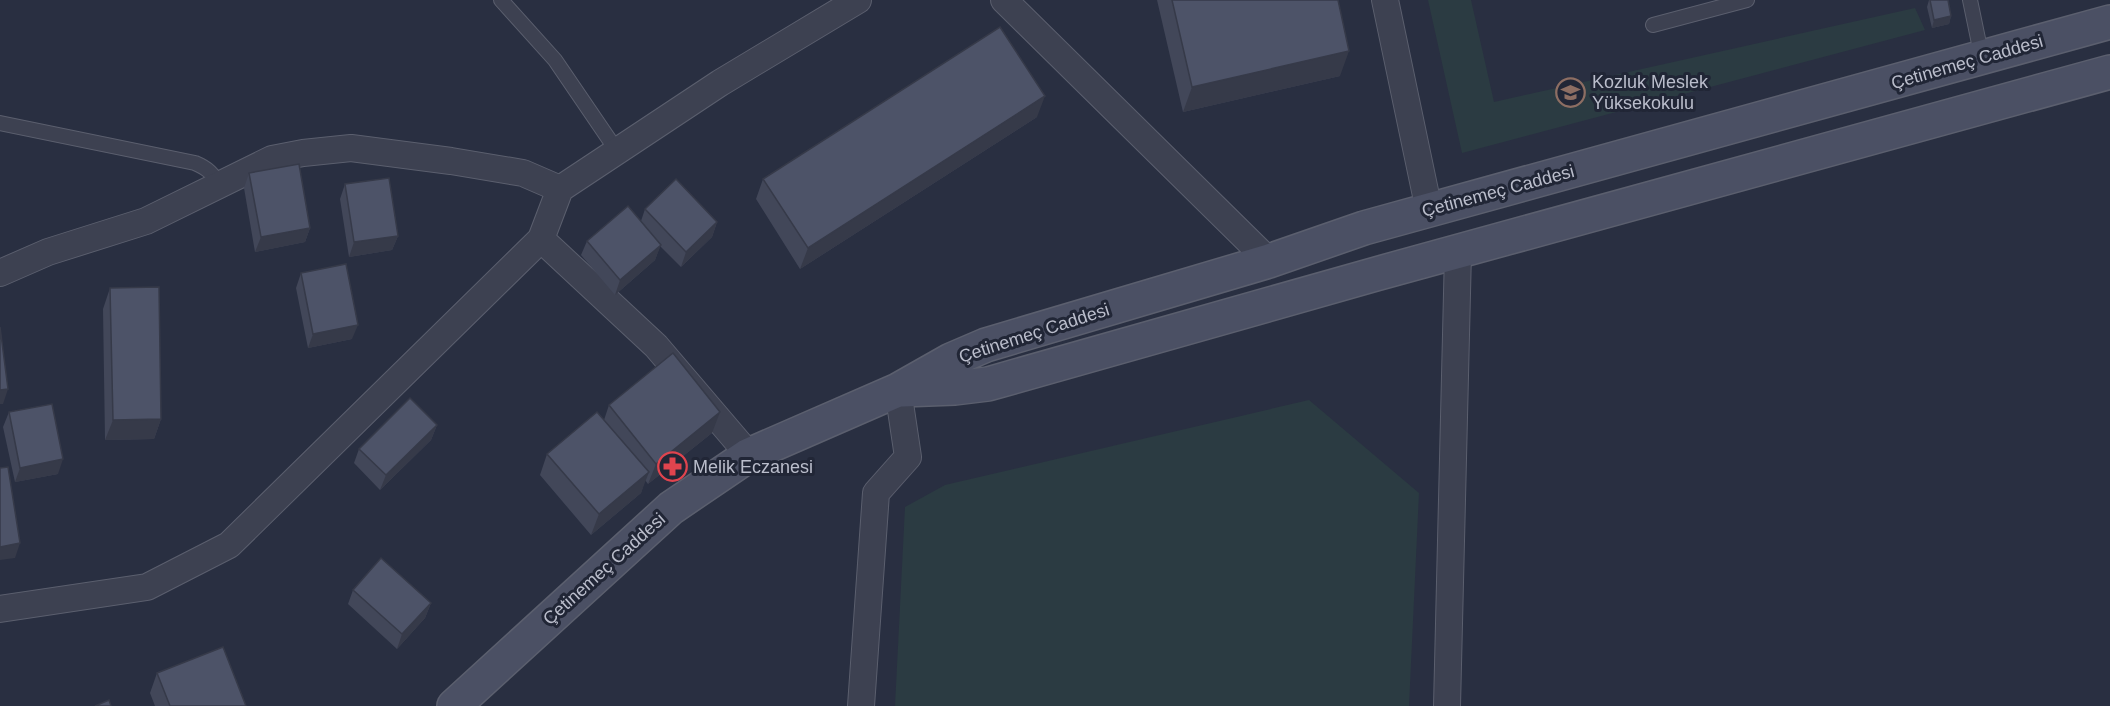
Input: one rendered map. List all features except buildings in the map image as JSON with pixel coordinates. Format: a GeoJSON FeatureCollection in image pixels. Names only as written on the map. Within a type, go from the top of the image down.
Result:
{"type":"FeatureCollection","features":[{"type":"Feature","properties":{"kind":"main road","name":"Çetinemeç Caddesi"},"geometry":{"type":"LineString","coordinates":[[454,706],[672,508],[749,455],[898,390],[951,360],[986,345],[1269,261],[1364,228],[2110,21]]}},
{"type":"Feature","properties":{"kind":"main road","name":"Çetinemeç Caddesi"},"geometry":{"type":"LineString","coordinates":[[898,390],[988,384],[2110,72]]}},
{"type":"Feature","properties":{"kind":"street"},"geometry":{"type":"LineString","coordinates":[[0,609],[147,587],[229,545],[541,239],[561,189],[720,83],[858,0]]}},
{"type":"Feature","properties":{"kind":"street"},"geometry":{"type":"LineString","coordinates":[[1004,0],[1269,261]]}},
{"type":"Feature","properties":{"kind":"street"},"geometry":{"type":"LineString","coordinates":[[1384,0],[1429,210]]}},
{"type":"Feature","properties":{"kind":"street"},"geometry":{"type":"LineString","coordinates":[[0,273],[48,252],[146,221],[272,159],[303,153],[351,148],[451,161],[523,173],[561,189]]}},
{"type":"Feature","properties":{"kind":"street"},"geometry":{"type":"LineString","coordinates":[[541,239],[656,346],[749,455]]}},
{"type":"Feature","properties":{"kind":"street"},"geometry":{"type":"LineString","coordinates":[[1447,706],[1458,252]]}},
{"type":"Feature","properties":{"kind":"street"},"geometry":{"type":"LineString","coordinates":[[861,706],[876,493],[908,457],[898,390]]}},
{"type":"Feature","properties":{"kind":"lane"},"geometry":{"type":"LineString","coordinates":[[501,0],[555,60],[617,151]]}},
{"type":"Feature","properties":{"kind":"lane"},"geometry":{"type":"LineString","coordinates":[[1653,25],[1747,0]]}},
{"type":"Feature","properties":{"kind":"lane"},"geometry":{"type":"LineString","coordinates":[[1970,0],[1982,58]]}},
{"type":"Feature","properties":{"kind":"lane"},"geometry":{"type":"LineString","coordinates":[[0,123],[195,163],[205,167],[219,186]]}},
{"type":"Feature","properties":{"kind":"shaded area"},"geometry":{"type":"Polygon","coordinates":[[[1428,0],[1471,0],[1494,102],[1915,8],[1925,30],[1462,153],[1428,0]]]}},
{"type":"Feature","properties":{"kind":"shaded area"},"geometry":{"type":"Polygon","coordinates":[[[1309,400],[1419,493],[1409,706],[895,706],[905,507],[945,485],[1309,400]]]}},
{"type":"Feature","properties":{"kind":"place","name":"Kozluk Meslek Yüksekokulu"},"geometry":{"type":"Point","coordinates":[1571,92]}},
{"type":"Feature","properties":{"kind":"place","name":"Melik Eczanesi"},"geometry":{"type":"Point","coordinates":[672,467]}}]}
